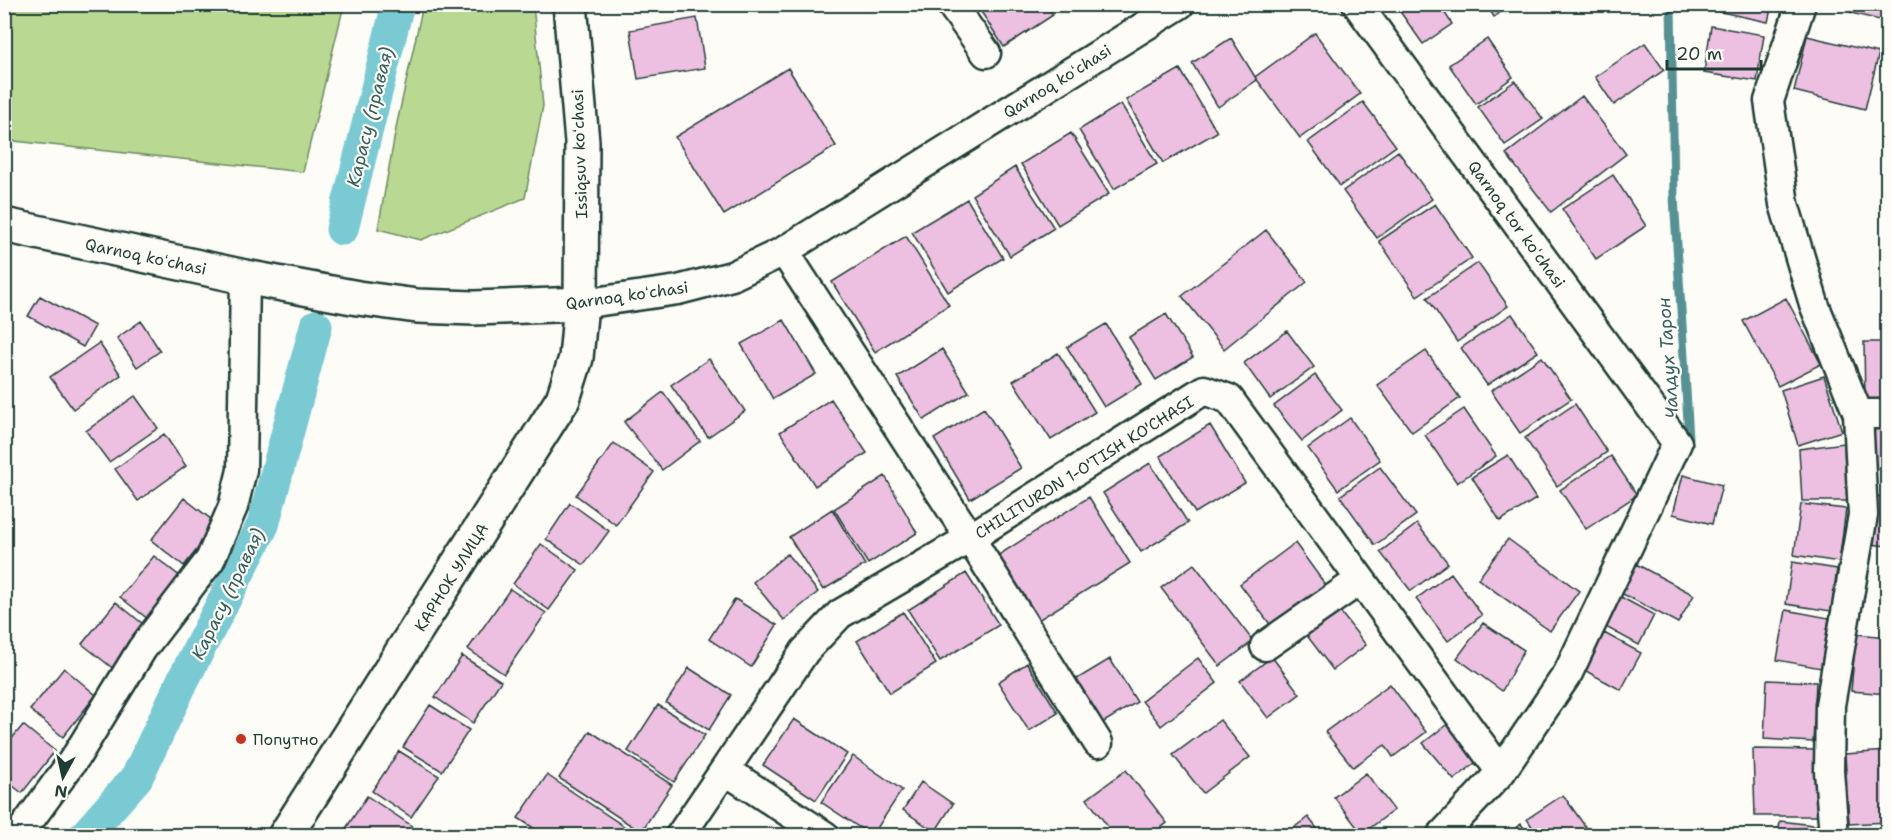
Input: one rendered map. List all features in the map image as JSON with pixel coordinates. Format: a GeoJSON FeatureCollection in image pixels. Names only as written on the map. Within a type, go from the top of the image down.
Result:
{"type":"FeatureCollection","features":[{"type":"Feature","properties":{"kind":"street","name":"Issiqsuv koʻchasi"},"geometry":{"type":"LineString","coordinates":[[570,4],[582,142],[581,304]]}},
{"type":"Feature","properties":{"kind":"street"},"geometry":{"type":"LineString","coordinates":[[951,4],[986,53]]}},
{"type":"Feature","properties":{"kind":"street","name":"Qarnoq koʻchasi"},"geometry":{"type":"LineString","coordinates":[[10,233],[296,287],[417,306],[474,308],[581,304],[678,290],[732,276],[784,251],[1180,4]]}},
{"type":"Feature","properties":{"kind":"street","name":"Qarnoq tor koʻchasi"},"geometry":{"type":"LineString","coordinates":[[1357,4],[1677,442],[1568,673],[1501,772]]}},
{"type":"Feature","properties":{"kind":"street"},"geometry":{"type":"LineString","coordinates":[[1801,4],[1769,101],[1784,204],[1814,304],[1858,414],[1863,515],[1830,705],[1829,771],[1834,836]]}},
{"type":"Feature","properties":{"kind":"street"},"geometry":{"type":"LineString","coordinates":[[784,251],[970,538],[1098,743]]}},
{"type":"Feature","properties":{"kind":"street"},"geometry":{"type":"LineString","coordinates":[[18,836],[77,755],[142,649],[210,560],[233,507],[242,470],[245,277]]}},
{"type":"Feature","properties":{"kind":"street","name":"КАРНОК УЛИЦА"},"geometry":{"type":"LineString","coordinates":[[285,836],[563,399],[576,358],[581,304]]}},
{"type":"Feature","properties":{"kind":"street","name":"CHILITURON 1-O'TISH KO'CHASI"},"geometry":{"type":"LineString","coordinates":[[680,836],[805,651],[840,614],[970,538],[1204,390],[1229,399],[1501,772]]}},
{"type":"Feature","properties":{"kind":"street"},"geometry":{"type":"LineString","coordinates":[[1858,414],[1887,414]]}},
{"type":"Feature","properties":{"kind":"street"},"geometry":{"type":"LineString","coordinates":[[1265,646],[1360,580]]}},
{"type":"Feature","properties":{"kind":"street"},"geometry":{"type":"LineString","coordinates":[[725,770],[825,836]]}},
{"type":"Feature","properties":{"kind":"street"},"geometry":{"type":"LineString","coordinates":[[1441,836],[1501,772]]}},
{"type":"Feature","properties":{"kind":"green space"},"geometry":{"type":"Polygon","coordinates":[[[5,4],[344,5],[303,172],[5,140],[5,4]]]}},
{"type":"Feature","properties":{"kind":"green space"},"geometry":{"type":"Polygon","coordinates":[[[423,5],[533,5],[543,106],[525,198],[421,240],[378,229],[397,123],[423,5]]]}},
{"type":"Feature","properties":{"kind":"building"},"geometry":{"type":"Polygon","coordinates":[[[976,4],[1046,4],[1053,15],[1004,47],[976,4]]]}},
{"type":"Feature","properties":{"kind":"building"},"geometry":{"type":"Polygon","coordinates":[[[1398,4],[1439,4],[1452,24],[1423,44],[1396,6],[1398,4]]]}},
{"type":"Feature","properties":{"kind":"building"},"geometry":{"type":"Polygon","coordinates":[[[1486,4],[1512,4],[1494,17],[1486,4]]]}},
{"type":"Feature","properties":{"kind":"building"},"geometry":{"type":"Polygon","coordinates":[[[1717,4],[1772,4],[1768,22],[1716,11],[1717,4]]]}},
{"type":"Feature","properties":{"kind":"building"},"geometry":{"type":"Polygon","coordinates":[[[1853,4],[1888,4],[1888,22],[1851,13],[1853,4]]]}},
{"type":"Feature","properties":{"kind":"building"},"geometry":{"type":"Polygon","coordinates":[[[697,18],[705,68],[638,79],[630,30],[697,18]]]}},
{"type":"Feature","properties":{"kind":"building"},"geometry":{"type":"Polygon","coordinates":[[[1711,26],[1764,35],[1757,81],[1704,73],[1711,26]]]}},
{"type":"Feature","properties":{"kind":"building"},"geometry":{"type":"Polygon","coordinates":[[[1315,33],[1360,94],[1300,138],[1255,77],[1315,33]]]}},
{"type":"Feature","properties":{"kind":"building"},"geometry":{"type":"Polygon","coordinates":[[[1807,36],[1879,53],[1865,109],[1794,91],[1807,36]]]}},
{"type":"Feature","properties":{"kind":"building"},"geometry":{"type":"Polygon","coordinates":[[[1231,38],[1257,80],[1218,107],[1192,63],[1231,38]]]}},
{"type":"Feature","properties":{"kind":"building"},"geometry":{"type":"Polygon","coordinates":[[[1487,39],[1513,77],[1476,104],[1449,65],[1487,39]]]}},
{"type":"Feature","properties":{"kind":"building"},"geometry":{"type":"Polygon","coordinates":[[[1645,43],[1664,70],[1614,105],[1595,77],[1645,43]]]}},
{"type":"Feature","properties":{"kind":"building"},"geometry":{"type":"Polygon","coordinates":[[[788,68],[836,146],[724,215],[675,137],[788,68]]]}},
{"type":"Feature","properties":{"kind":"building"},"geometry":{"type":"Polygon","coordinates":[[[1180,69],[1217,132],[1163,163],[1126,100],[1180,69]]]}},
{"type":"Feature","properties":{"kind":"building"},"geometry":{"type":"Polygon","coordinates":[[[1515,81],[1543,119],[1505,145],[1478,107],[1515,81]]]}},
{"type":"Feature","properties":{"kind":"building"},"geometry":{"type":"Polygon","coordinates":[[[1582,96],[1626,154],[1551,212],[1506,154],[1582,96]]]}},
{"type":"Feature","properties":{"kind":"building"},"geometry":{"type":"Polygon","coordinates":[[[1363,102],[1396,146],[1340,186],[1308,142],[1363,102]]]}},
{"type":"Feature","properties":{"kind":"building"},"geometry":{"type":"Polygon","coordinates":[[[1121,104],[1157,164],[1114,189],[1079,130],[1121,104]]]}},
{"type":"Feature","properties":{"kind":"building"},"geometry":{"type":"Polygon","coordinates":[[[1071,133],[1109,194],[1058,225],[1021,164],[1071,133]]]}},
{"type":"Feature","properties":{"kind":"building"},"geometry":{"type":"Polygon","coordinates":[[[1398,151],[1432,199],[1377,238],[1343,191],[1398,151]]]}},
{"type":"Feature","properties":{"kind":"building"},"geometry":{"type":"Polygon","coordinates":[[[1015,167],[1054,228],[1010,256],[972,195],[1015,167]]]}},
{"type":"Feature","properties":{"kind":"building"},"geometry":{"type":"Polygon","coordinates":[[[1613,175],[1646,226],[1596,259],[1562,209],[1613,175]]]}},
{"type":"Feature","properties":{"kind":"building"},"geometry":{"type":"Polygon","coordinates":[[[967,199],[1003,258],[948,292],[912,232],[967,199]]]}},
{"type":"Feature","properties":{"kind":"building"},"geometry":{"type":"Polygon","coordinates":[[[1435,204],[1472,258],[1417,296],[1379,241],[1435,204]]]}},
{"type":"Feature","properties":{"kind":"building"},"geometry":{"type":"Polygon","coordinates":[[[1266,230],[1307,282],[1224,349],[1182,296],[1266,230]]]}},
{"type":"Feature","properties":{"kind":"building"},"geometry":{"type":"Polygon","coordinates":[[[906,236],[949,305],[875,352],[832,282],[906,236]]]}},
{"type":"Feature","properties":{"kind":"building"},"geometry":{"type":"Polygon","coordinates":[[[1478,263],[1508,306],[1457,342],[1427,298],[1478,263]]]}},
{"type":"Feature","properties":{"kind":"building"},"geometry":{"type":"Polygon","coordinates":[[[40,296],[95,326],[83,347],[28,316],[40,296]]]}},
{"type":"Feature","properties":{"kind":"building"},"geometry":{"type":"Polygon","coordinates":[[[1786,298],[1821,364],[1778,386],[1743,321],[1786,298]]]}},
{"type":"Feature","properties":{"kind":"building"},"geometry":{"type":"Polygon","coordinates":[[[1166,314],[1193,357],[1156,380],[1129,337],[1166,314]]]}},
{"type":"Feature","properties":{"kind":"building"},"geometry":{"type":"Polygon","coordinates":[[[1512,314],[1538,352],[1487,385],[1461,348],[1512,314]]]}},
{"type":"Feature","properties":{"kind":"building"},"geometry":{"type":"Polygon","coordinates":[[[784,320],[816,374],[773,399],[741,344],[784,320]]]}},
{"type":"Feature","properties":{"kind":"building"},"geometry":{"type":"Polygon","coordinates":[[[141,321],[160,351],[137,367],[117,338],[141,321]]]}},
{"type":"Feature","properties":{"kind":"building"},"geometry":{"type":"Polygon","coordinates":[[[1106,324],[1142,384],[1104,407],[1067,347],[1106,324]]]}},
{"type":"Feature","properties":{"kind":"building"},"geometry":{"type":"Polygon","coordinates":[[[1287,331],[1314,367],[1270,399],[1244,363],[1287,331]]]}},
{"type":"Feature","properties":{"kind":"building"},"geometry":{"type":"Polygon","coordinates":[[[1864,342],[1888,342],[1888,402],[1865,403],[1864,342]]]}},
{"type":"Feature","properties":{"kind":"building"},"geometry":{"type":"Polygon","coordinates":[[[99,343],[121,375],[73,409],[50,377],[99,343]]]}},
{"type":"Feature","properties":{"kind":"building"},"geometry":{"type":"Polygon","coordinates":[[[942,349],[969,392],[924,420],[897,377],[942,349]]]}},
{"type":"Feature","properties":{"kind":"building"},"geometry":{"type":"Polygon","coordinates":[[[1426,351],[1460,398],[1412,432],[1377,385],[1426,351]]]}},
{"type":"Feature","properties":{"kind":"building"},"geometry":{"type":"Polygon","coordinates":[[[1058,353],[1095,412],[1051,440],[1013,381],[1058,353]]]}},
{"type":"Feature","properties":{"kind":"building"},"geometry":{"type":"Polygon","coordinates":[[[1542,357],[1571,399],[1520,433],[1491,391],[1542,357]]]}},
{"type":"Feature","properties":{"kind":"building"},"geometry":{"type":"Polygon","coordinates":[[[709,359],[745,411],[708,437],[671,385],[709,359]]]}},
{"type":"Feature","properties":{"kind":"building"},"geometry":{"type":"Polygon","coordinates":[[[1315,375],[1342,410],[1302,441],[1274,406],[1315,375]]]}},
{"type":"Feature","properties":{"kind":"building"},"geometry":{"type":"Polygon","coordinates":[[[1824,376],[1842,431],[1798,445],[1781,390],[1824,376]]]}},
{"type":"Feature","properties":{"kind":"building"},"geometry":{"type":"Polygon","coordinates":[[[663,392],[700,441],[662,470],[624,422],[663,392]]]}},
{"type":"Feature","properties":{"kind":"building"},"geometry":{"type":"Polygon","coordinates":[[[135,396],[158,428],[109,462],[86,431],[135,396]]]}},
{"type":"Feature","properties":{"kind":"building"},"geometry":{"type":"Polygon","coordinates":[[[831,399],[867,453],[815,486],[780,432],[831,399]]]}},
{"type":"Feature","properties":{"kind":"building"},"geometry":{"type":"Polygon","coordinates":[[[1575,404],[1607,452],[1557,486],[1525,438],[1575,404]]]}},
{"type":"Feature","properties":{"kind":"building"},"geometry":{"type":"Polygon","coordinates":[[[984,408],[1021,468],[970,499],[934,439],[984,408]]]}},
{"type":"Feature","properties":{"kind":"building"},"geometry":{"type":"Polygon","coordinates":[[[1464,409],[1496,456],[1457,483],[1425,435],[1464,409]]]}},
{"type":"Feature","properties":{"kind":"building"},"geometry":{"type":"Polygon","coordinates":[[[1350,418],[1380,460],[1338,490],[1308,448],[1350,418]]]}},
{"type":"Feature","properties":{"kind":"building"},"geometry":{"type":"Polygon","coordinates":[[[1870,422],[1888,422],[1888,469],[1871,469],[1870,422]]]}},
{"type":"Feature","properties":{"kind":"building"},"geometry":{"type":"Polygon","coordinates":[[[1210,425],[1245,483],[1195,513],[1160,456],[1210,425]]]}},
{"type":"Feature","properties":{"kind":"building"},"geometry":{"type":"Polygon","coordinates":[[[164,434],[186,466],[138,501],[115,469],[164,434]]]}},
{"type":"Feature","properties":{"kind":"building"},"geometry":{"type":"Polygon","coordinates":[[[614,443],[654,472],[616,525],[576,495],[614,443]]]}},
{"type":"Feature","properties":{"kind":"building"},"geometry":{"type":"Polygon","coordinates":[[[1844,443],[1847,501],[1802,501],[1799,449],[1844,443]]]}},
{"type":"Feature","properties":{"kind":"building"},"geometry":{"type":"Polygon","coordinates":[[[1508,455],[1536,499],[1500,521],[1472,477],[1508,455]]]}},
{"type":"Feature","properties":{"kind":"building"},"geometry":{"type":"Polygon","coordinates":[[[1611,456],[1637,495],[1586,529],[1560,490],[1611,456]]]}},
{"type":"Feature","properties":{"kind":"building"},"geometry":{"type":"Polygon","coordinates":[[[1150,463],[1188,523],[1141,552],[1103,493],[1150,463]]]}},
{"type":"Feature","properties":{"kind":"building"},"geometry":{"type":"Polygon","coordinates":[[[1380,467],[1416,515],[1375,545],[1340,496],[1380,467]]]}},
{"type":"Feature","properties":{"kind":"building"},"geometry":{"type":"Polygon","coordinates":[[[1683,475],[1722,485],[1712,524],[1673,514],[1683,475]]]}},
{"type":"Feature","properties":{"kind":"building"},"geometry":{"type":"Polygon","coordinates":[[[885,476],[917,533],[868,564],[834,509],[885,476]]]}},
{"type":"Feature","properties":{"kind":"building"},"geometry":{"type":"Polygon","coordinates":[[[1873,496],[1888,497],[1888,546],[1869,544],[1873,496]]]}},
{"type":"Feature","properties":{"kind":"building"},"geometry":{"type":"Polygon","coordinates":[[[1089,497],[1130,563],[1035,622],[994,558],[1089,497]]]}},
{"type":"Feature","properties":{"kind":"building"},"geometry":{"type":"Polygon","coordinates":[[[184,498],[217,524],[184,566],[151,540],[184,498]]]}},
{"type":"Feature","properties":{"kind":"building"},"geometry":{"type":"Polygon","coordinates":[[[570,503],[609,531],[584,565],[546,539],[570,503]]]}},
{"type":"Feature","properties":{"kind":"building"},"geometry":{"type":"Polygon","coordinates":[[[1801,504],[1846,509],[1839,562],[1794,555],[1801,504]]]}},
{"type":"Feature","properties":{"kind":"building"},"geometry":{"type":"Polygon","coordinates":[[[832,509],[865,565],[823,590],[789,537],[832,509]]]}},
{"type":"Feature","properties":{"kind":"building"},"geometry":{"type":"Polygon","coordinates":[[[1417,524],[1448,563],[1411,591],[1380,552],[1417,524]]]}},
{"type":"Feature","properties":{"kind":"building"},"geometry":{"type":"Polygon","coordinates":[[[1508,539],[1579,591],[1550,631],[1478,579],[1508,539]]]}},
{"type":"Feature","properties":{"kind":"building"},"geometry":{"type":"Polygon","coordinates":[[[1295,543],[1327,587],[1272,627],[1240,584],[1295,543]]]}},
{"type":"Feature","properties":{"kind":"building"},"geometry":{"type":"Polygon","coordinates":[[[541,544],[578,570],[549,610],[513,584],[541,544]]]}},
{"type":"Feature","properties":{"kind":"building"},"geometry":{"type":"Polygon","coordinates":[[[787,554],[818,592],[784,620],[753,582],[787,554]]]}},
{"type":"Feature","properties":{"kind":"building"},"geometry":{"type":"Polygon","coordinates":[[[154,556],[186,581],[153,623],[120,597],[154,556]]]}},
{"type":"Feature","properties":{"kind":"building"},"geometry":{"type":"Polygon","coordinates":[[[1792,562],[1837,569],[1831,611],[1786,604],[1792,562]]]}},
{"type":"Feature","properties":{"kind":"building"},"geometry":{"type":"Polygon","coordinates":[[[1194,564],[1253,641],[1220,666],[1161,588],[1194,564]]]}},
{"type":"Feature","properties":{"kind":"building"},"geometry":{"type":"Polygon","coordinates":[[[1636,564],[1694,595],[1678,623],[1621,593],[1636,564]]]}},
{"type":"Feature","properties":{"kind":"building"},"geometry":{"type":"Polygon","coordinates":[[[966,573],[999,625],[940,661],[908,610],[966,573]]]}},
{"type":"Feature","properties":{"kind":"building"},"geometry":{"type":"Polygon","coordinates":[[[1451,573],[1482,615],[1448,641],[1416,599],[1451,573]]]}},
{"type":"Feature","properties":{"kind":"building"},"geometry":{"type":"Polygon","coordinates":[[[510,589],[546,613],[504,674],[468,649],[510,589]]]}},
{"type":"Feature","properties":{"kind":"building"},"geometry":{"type":"Polygon","coordinates":[[[1619,596],[1654,615],[1639,645],[1604,626],[1619,596]]]}},
{"type":"Feature","properties":{"kind":"building"},"geometry":{"type":"Polygon","coordinates":[[[735,599],[777,625],[751,667],[709,639],[735,599]]]}},
{"type":"Feature","properties":{"kind":"building"},"geometry":{"type":"Polygon","coordinates":[[[116,602],[148,628],[115,670],[82,644],[116,602]]]}},
{"type":"Feature","properties":{"kind":"building"},"geometry":{"type":"Polygon","coordinates":[[[1338,609],[1366,645],[1333,670],[1305,633],[1338,609]]]}},
{"type":"Feature","properties":{"kind":"building"},"geometry":{"type":"Polygon","coordinates":[[[1786,610],[1829,618],[1821,668],[1777,660],[1786,610]]]}},
{"type":"Feature","properties":{"kind":"building"},"geometry":{"type":"Polygon","coordinates":[[[903,612],[936,664],[890,693],[857,641],[903,612]]]}},
{"type":"Feature","properties":{"kind":"building"},"geometry":{"type":"Polygon","coordinates":[[[1483,623],[1524,650],[1502,691],[1457,658],[1483,623]]]}},
{"type":"Feature","properties":{"kind":"building"},"geometry":{"type":"Polygon","coordinates":[[[1604,633],[1641,653],[1621,690],[1584,670],[1604,633]]]}},
{"type":"Feature","properties":{"kind":"building"},"geometry":{"type":"Polygon","coordinates":[[[1856,634],[1888,637],[1888,694],[1851,691],[1856,634]]]}},
{"type":"Feature","properties":{"kind":"building"},"geometry":{"type":"Polygon","coordinates":[[[462,656],[501,681],[473,723],[435,697],[462,656]]]}},
{"type":"Feature","properties":{"kind":"building"},"geometry":{"type":"Polygon","coordinates":[[[1272,657],[1300,694],[1268,718],[1240,681],[1272,657]]]}},
{"type":"Feature","properties":{"kind":"building"},"geometry":{"type":"Polygon","coordinates":[[[1198,658],[1217,683],[1161,726],[1142,701],[1198,658]]]}},
{"type":"Feature","properties":{"kind":"building"},"geometry":{"type":"Polygon","coordinates":[[[1110,659],[1137,702],[1099,725],[1072,682],[1110,659]]]}},
{"type":"Feature","properties":{"kind":"building"},"geometry":{"type":"Polygon","coordinates":[[[1027,663],[1058,713],[1029,731],[998,682],[1027,663]]]}},
{"type":"Feature","properties":{"kind":"building"},"geometry":{"type":"Polygon","coordinates":[[[64,668],[96,695],[63,737],[30,710],[64,668]]]}},
{"type":"Feature","properties":{"kind":"building"},"geometry":{"type":"Polygon","coordinates":[[[689,668],[731,695],[709,730],[666,703],[689,668]]]}},
{"type":"Feature","properties":{"kind":"building"},"geometry":{"type":"Polygon","coordinates":[[[1767,680],[1816,682],[1813,742],[1764,739],[1767,680]]]}},
{"type":"Feature","properties":{"kind":"building"},"geometry":{"type":"Polygon","coordinates":[[[1390,684],[1426,732],[1393,757],[1385,745],[1353,767],[1325,732],[1390,684]]]}},
{"type":"Feature","properties":{"kind":"building"},"geometry":{"type":"Polygon","coordinates":[[[430,705],[469,730],[442,771],[403,747],[430,705]]]}},
{"type":"Feature","properties":{"kind":"building"},"geometry":{"type":"Polygon","coordinates":[[[658,705],[705,735],[674,782],[628,751],[658,705]]]}},
{"type":"Feature","properties":{"kind":"building"},"geometry":{"type":"Polygon","coordinates":[[[794,719],[847,754],[816,800],[763,765],[794,719]]]}},
{"type":"Feature","properties":{"kind":"building"},"geometry":{"type":"Polygon","coordinates":[[[1220,720],[1250,757],[1203,793],[1173,755],[1220,720]]]}},
{"type":"Feature","properties":{"kind":"building"},"geometry":{"type":"Polygon","coordinates":[[[1450,722],[1480,759],[1454,780],[1423,743],[1450,722]]]}},
{"type":"Feature","properties":{"kind":"building"},"geometry":{"type":"Polygon","coordinates":[[[23,725],[55,751],[22,793],[4,779],[4,748],[23,725]]]}},
{"type":"Feature","properties":{"kind":"building"},"geometry":{"type":"Polygon","coordinates":[[[590,731],[672,785],[641,832],[559,778],[590,731]]]}},
{"type":"Feature","properties":{"kind":"building"},"geometry":{"type":"Polygon","coordinates":[[[1753,749],[1815,750],[1818,816],[1755,816],[1753,749]]]}},
{"type":"Feature","properties":{"kind":"building"},"geometry":{"type":"Polygon","coordinates":[[[399,751],[439,776],[411,817],[372,791],[399,751]]]}},
{"type":"Feature","properties":{"kind":"building"},"geometry":{"type":"Polygon","coordinates":[[[1888,751],[1888,822],[1849,824],[1845,754],[1888,751]]]}},
{"type":"Feature","properties":{"kind":"building"},"geometry":{"type":"Polygon","coordinates":[[[853,756],[902,790],[872,836],[821,802],[853,756]]]}},
{"type":"Feature","properties":{"kind":"building"},"geometry":{"type":"Polygon","coordinates":[[[1126,770],[1167,823],[1150,836],[1115,836],[1087,799],[1126,770]]]}},
{"type":"Feature","properties":{"kind":"building"},"geometry":{"type":"Polygon","coordinates":[[[1366,773],[1394,810],[1362,834],[1334,797],[1366,773]]]}},
{"type":"Feature","properties":{"kind":"building"},"geometry":{"type":"Polygon","coordinates":[[[547,775],[637,836],[546,836],[518,818],[547,775]]]}},
{"type":"Feature","properties":{"kind":"building"},"geometry":{"type":"Polygon","coordinates":[[[921,782],[953,804],[935,832],[903,810],[921,782]]]}},
{"type":"Feature","properties":{"kind":"building"},"geometry":{"type":"Polygon","coordinates":[[[1563,795],[1592,836],[1538,836],[1527,819],[1563,795]]]}},
{"type":"Feature","properties":{"kind":"building"},"geometry":{"type":"Polygon","coordinates":[[[367,796],[412,826],[405,836],[341,836],[367,796]]]}},
{"type":"Feature","properties":{"kind":"building"},"geometry":{"type":"Polygon","coordinates":[[[1308,817],[1323,836],[1283,836],[1308,817]]]}},
{"type":"Feature","properties":{"kind":"building"},"geometry":{"type":"Polygon","coordinates":[[[1780,821],[1821,826],[1820,836],[1778,836],[1780,821]]]}},
{"type":"Feature","properties":{"kind":"building"},"geometry":{"type":"Polygon","coordinates":[[[1521,824],[1530,836],[1505,836],[1521,824]]]}},
{"type":"Feature","properties":{"kind":"waterway","name":"Карасу (правая)"},"geometry":{"type":"LineString","coordinates":[[342,229],[398,4]]}},
{"type":"Feature","properties":{"kind":"waterway","name":"Чалдух Тарон"},"geometry":{"type":"LineString","coordinates":[[1671,4],[1674,197],[1689,438],[1686,445]]}},
{"type":"Feature","properties":{"kind":"waterway","name":"Карасу (правая)"},"geometry":{"type":"LineString","coordinates":[[85,836],[137,777],[183,680],[263,525],[316,326]]}},
{"type":"Feature","properties":{"kind":"place","name":"Попутно"},"geometry":{"type":"Point","coordinates":[241,739]}}]}
